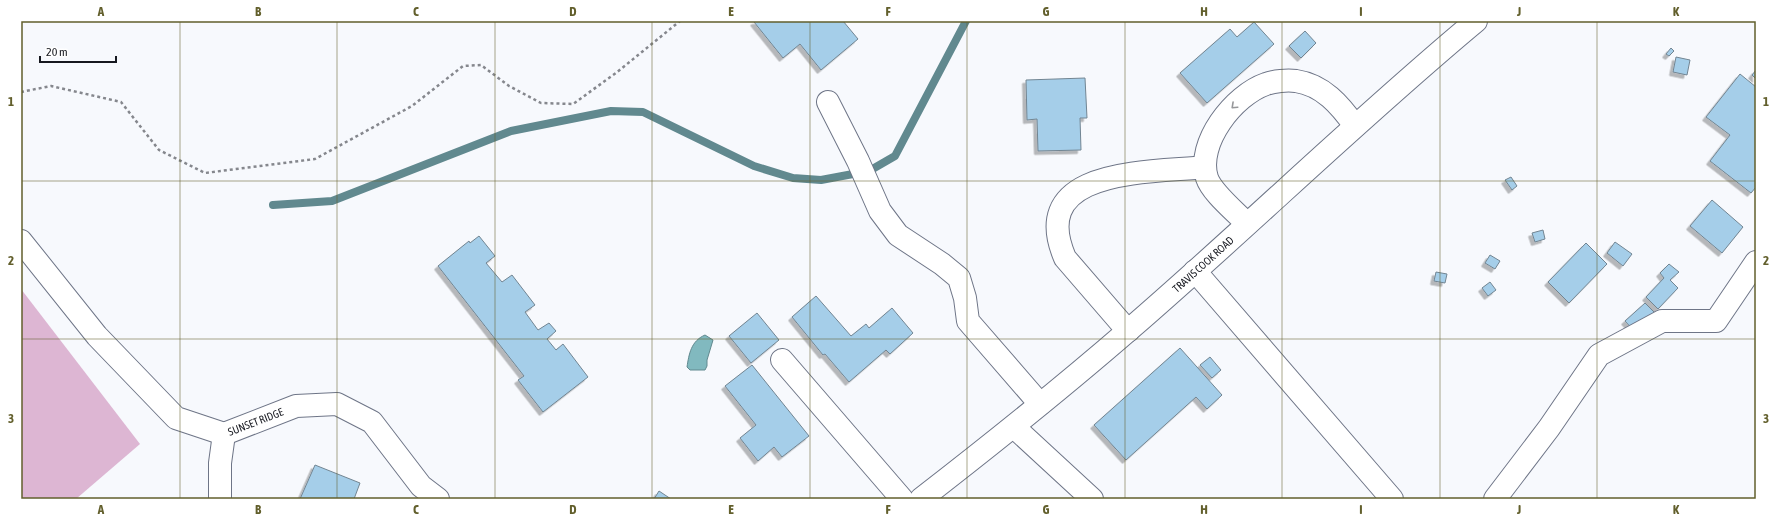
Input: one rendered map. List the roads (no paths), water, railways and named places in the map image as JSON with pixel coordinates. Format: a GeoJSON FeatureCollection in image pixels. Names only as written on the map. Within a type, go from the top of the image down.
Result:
{"type":"FeatureCollection","features":[{"type":"Feature","properties":{"kind":"street","name":"TRAVIS COOK ROAD"},"geometry":{"type":"LineString","coordinates":[[922,499],[1014,427],[1128,331],[1414,72],[1476,21]]}},
{"type":"Feature","properties":{"kind":"street"},"geometry":{"type":"LineString","coordinates":[[1247,224],[1213,188],[1207,179],[1206,157],[1217,127],[1228,112],[1247,94],[1266,84],[1296,81],[1311,85],[1324,91],[1355,126]]}},
{"type":"Feature","properties":{"kind":"street"},"geometry":{"type":"LineString","coordinates":[[828,102],[858,161],[880,211],[898,235],[942,264],[959,278],[965,298],[968,321],[1040,404]]}},
{"type":"Feature","properties":{"kind":"street"},"geometry":{"type":"LineString","coordinates":[[1128,331],[1066,258],[1061,249],[1059,218],[1062,205],[1071,194],[1099,180],[1206,157]]}},
{"type":"Feature","properties":{"kind":"street","name":"SUNSET RIDGE"},"geometry":{"type":"LineString","coordinates":[[21,241],[97,336],[176,418],[224,434],[296,406],[337,404],[372,422],[421,486],[438,499]]}},
{"type":"Feature","properties":{"kind":"street"},"geometry":{"type":"LineString","coordinates":[[1495,499],[1549,428],[1599,355],[1662,321],[1716,321],[1756,262]]}},
{"type":"Feature","properties":{"kind":"street"},"geometry":{"type":"LineString","coordinates":[[1195,271],[1392,499]]}},
{"type":"Feature","properties":{"kind":"street"},"geometry":{"type":"LineString","coordinates":[[782,360],[902,499]]}},
{"type":"Feature","properties":{"kind":"street"},"geometry":{"type":"LineString","coordinates":[[1014,427],[1092,499]]}},
{"type":"Feature","properties":{"kind":"street"},"geometry":{"type":"LineString","coordinates":[[220,499],[220,463],[224,434]]}},
{"type":"Feature","properties":{"kind":"water"},"geometry":{"type":"Polygon","coordinates":[[[705,335],[713,340],[707,360],[707,366],[705,370],[690,370],[687,367],[692,348],[700,338],[705,335]]]}},
{"type":"Feature","properties":{"kind":"waterway"},"geometry":{"type":"LineString","coordinates":[[273,205],[332,201],[511,131],[611,111],[643,112],[754,166],[793,178],[821,180],[869,171],[895,156],[966,21]]}}]}
